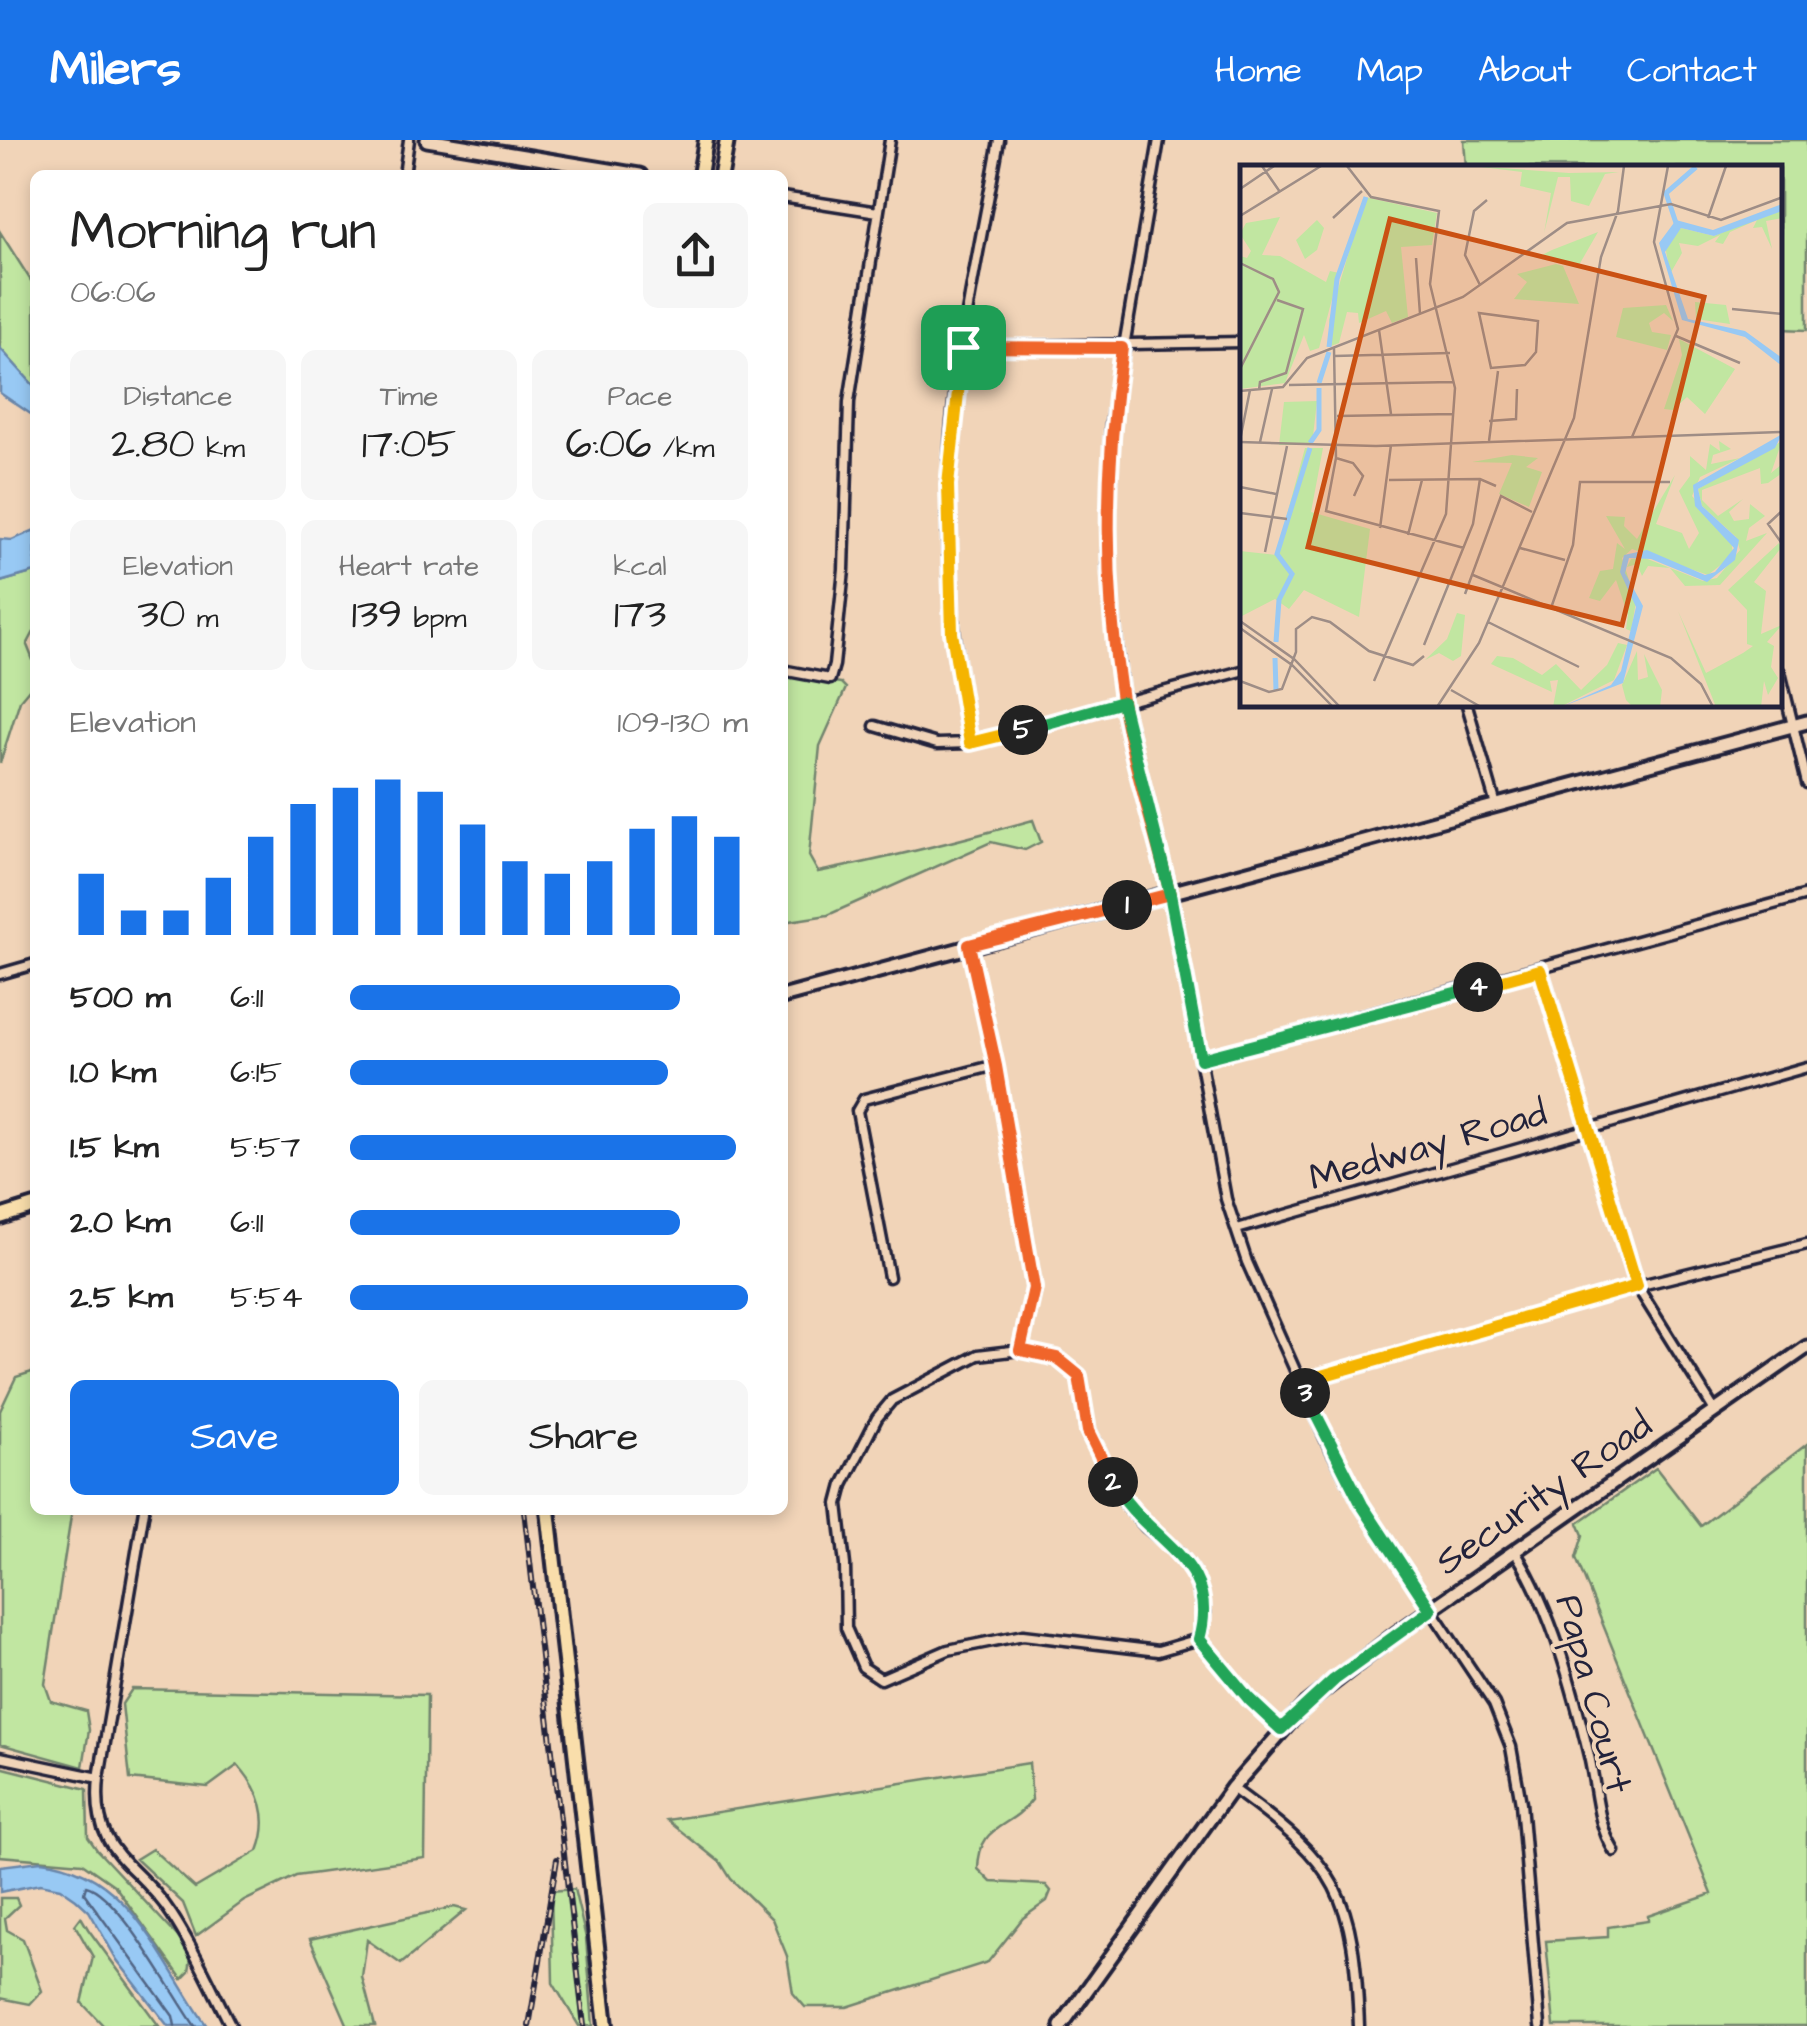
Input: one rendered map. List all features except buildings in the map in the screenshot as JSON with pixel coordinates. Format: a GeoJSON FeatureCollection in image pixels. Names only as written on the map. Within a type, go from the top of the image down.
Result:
{"type":"FeatureCollection","features":[{"type":"Feature","properties":{"kind":"main road"},"geometry":{"type":"LineString","coordinates":[[701,170],[706,140]]}},
{"type":"Feature","properties":{"kind":"main road"},"geometry":{"type":"LineString","coordinates":[[721,170],[727,140]]}},
{"type":"Feature","properties":{"kind":"main road"},"geometry":{"type":"LineString","coordinates":[[0,1217],[30,1208]]}},
{"type":"Feature","properties":{"kind":"main road"},"geometry":{"type":"LineString","coordinates":[[549,1515],[606,2026]]}},
{"type":"Feature","properties":{"kind":"street"},"geometry":{"type":"LineString","coordinates":[[405,170],[409,140]]}},
{"type":"Feature","properties":{"kind":"street"},"geometry":{"type":"LineString","coordinates":[[427,140],[610,170]]}},
{"type":"Feature","properties":{"kind":"street"},"geometry":{"type":"LineString","coordinates":[[788,671],[830,678],[843,588],[849,402],[890,140]]}},
{"type":"Feature","properties":{"kind":"street"},"geometry":{"type":"LineString","coordinates":[[970,743],[952,633],[948,485],[963,347],[999,140]]}},
{"type":"Feature","properties":{"kind":"street"},"geometry":{"type":"LineString","coordinates":[[1159,140],[1111,424],[1107,507],[1110,604],[1122,702],[1170,894],[1226,1200],[1300,1382],[1362,1505],[1494,1704],[1510,1747],[1520,1803],[1540,2026]]}},
{"type":"Feature","properties":{"kind":"street"},"geometry":{"type":"LineString","coordinates":[[788,199],[878,212]]}},
{"type":"Feature","properties":{"kind":"street"},"geometry":{"type":"LineString","coordinates":[[963,347],[1122,348],[1240,342]]}},
{"type":"Feature","properties":{"kind":"street"},"geometry":{"type":"LineString","coordinates":[[875,726],[936,744],[970,743],[1240,672]]}},
{"type":"Feature","properties":{"kind":"street"},"geometry":{"type":"LineString","coordinates":[[1782,681],[1807,783]]}},
{"type":"Feature","properties":{"kind":"street"},"geometry":{"type":"LineString","coordinates":[[1468,708],[1496,806]]}},
{"type":"Feature","properties":{"kind":"street"},"geometry":{"type":"LineString","coordinates":[[788,995],[1807,722]]}},
{"type":"Feature","properties":{"kind":"street"},"geometry":{"type":"LineString","coordinates":[[1201,1059],[1540,970],[1807,894]]}},
{"type":"Feature","properties":{"kind":"street"},"geometry":{"type":"LineString","coordinates":[[969,945],[996,1066],[1034,1288],[1020,1350]]}},
{"type":"Feature","properties":{"kind":"street"},"geometry":{"type":"LineString","coordinates":[[0,974],[30,965]]}},
{"type":"Feature","properties":{"kind":"street"},"geometry":{"type":"LineString","coordinates":[[1540,970],[1637,1286],[1714,1412]]}},
{"type":"Feature","properties":{"kind":"street"},"geometry":{"type":"LineString","coordinates":[[890,1277],[857,1112],[864,1098],[996,1066]]}},
{"type":"Feature","properties":{"kind":"street","name":"Medway Road"},"geometry":{"type":"LineString","coordinates":[[1237,1229],[1807,1067]]}},
{"type":"Feature","properties":{"kind":"street"},"geometry":{"type":"LineString","coordinates":[[1300,1382],[1637,1286],[1807,1244]]}},
{"type":"Feature","properties":{"kind":"street","name":"Security Road"},"geometry":{"type":"LineString","coordinates":[[1061,2026],[1232,1788],[1281,1729],[1334,1680],[1807,1346]]}},
{"type":"Feature","properties":{"kind":"street"},"geometry":{"type":"LineString","coordinates":[[1020,1350],[1057,1358],[1079,1376],[1088,1431],[1124,1502],[1146,1528],[1178,1552],[1194,1573],[1205,1612],[1199,1639],[1158,1651],[1023,1635],[948,1650],[881,1679],[858,1658],[846,1628],[846,1565],[838,1504],[885,1407],[902,1393],[978,1355],[1020,1350]]}},
{"type":"Feature","properties":{"kind":"street"},"geometry":{"type":"LineString","coordinates":[[143,1515],[99,1778],[98,1819],[102,1834],[173,1917],[230,2026]]}},
{"type":"Feature","properties":{"kind":"street","name":"Papa Court"},"geometry":{"type":"LineString","coordinates":[[1516,1553],[1535,1587],[1584,1734],[1598,1816],[1614,1852]]}},
{"type":"Feature","properties":{"kind":"street"},"geometry":{"type":"LineString","coordinates":[[1199,1639],[1249,1699],[1281,1729]]}},
{"type":"Feature","properties":{"kind":"street"},"geometry":{"type":"LineString","coordinates":[[0,1757],[99,1778]]}},
{"type":"Feature","properties":{"kind":"street"},"geometry":{"type":"LineString","coordinates":[[1232,1788],[1299,1838],[1334,1882],[1352,1934],[1359,2026]]}},
{"type":"Feature","properties":{"kind":"green space"},"geometry":{"type":"Polygon","coordinates":[[[1464,140],[1807,140],[1807,330],[1782,329],[1782,165],[1466,165],[1464,140]]]}},
{"type":"Feature","properties":{"kind":"green space"},"geometry":{"type":"Polygon","coordinates":[[[0,232],[30,279],[30,381],[0,348],[0,232]]]}},
{"type":"Feature","properties":{"kind":"green space"},"geometry":{"type":"Polygon","coordinates":[[[30,573],[30,688],[20,700],[0,763],[0,582],[30,573]]]}},
{"type":"Feature","properties":{"kind":"green space"},"geometry":{"type":"Polygon","coordinates":[[[788,677],[841,683],[846,688],[820,746],[809,856],[818,872],[1033,820],[1041,842],[1025,850],[991,842],[828,915],[788,921],[788,677]]]}},
{"type":"Feature","properties":{"kind":"green space"},"geometry":{"type":"Polygon","coordinates":[[[30,1373],[30,1515],[71,1515],[45,1684],[51,1701],[86,1711],[89,1730],[83,1767],[0,1744],[0,1411],[16,1377],[30,1373]]]}},
{"type":"Feature","properties":{"kind":"green space"},"geometry":{"type":"Polygon","coordinates":[[[1807,1444],[1807,2026],[1554,2026],[1546,1941],[1608,1937],[1608,1927],[1648,1921],[1648,1916],[1712,1894],[1576,1558],[1583,1535],[1578,1523],[1656,1468],[1701,1526],[1807,1444]]]}},
{"type":"Feature","properties":{"kind":"green space"},"geometry":{"type":"Polygon","coordinates":[[[132,1689],[427,1695],[425,1858],[296,1876],[244,1901],[196,1936],[183,1903],[136,1859],[152,1849],[195,1888],[258,1851],[264,1827],[262,1805],[238,1765],[208,1787],[130,1779],[122,1704],[132,1689]]]}},
{"type":"Feature","properties":{"kind":"green space"},"geometry":{"type":"Polygon","coordinates":[[[1029,1763],[1032,1800],[989,1835],[978,1869],[991,1882],[1046,1885],[1051,1891],[1047,1901],[1023,1918],[988,1962],[847,2007],[805,2007],[793,1993],[787,1956],[772,1919],[731,1879],[721,1863],[667,1820],[1029,1763]]]}},
{"type":"Feature","properties":{"kind":"green space"},"geometry":{"type":"Polygon","coordinates":[[[0,1767],[87,1789],[88,1837],[192,1952],[189,1972],[182,1979],[115,1886],[82,1863],[0,1856],[0,1767]]]}},
{"type":"Feature","properties":{"kind":"green space"},"geometry":{"type":"Polygon","coordinates":[[[574,1889],[586,1938],[593,2026],[579,2026],[553,1983],[551,1891],[574,1889]]]}},
{"type":"Feature","properties":{"kind":"green space"},"geometry":{"type":"Polygon","coordinates":[[[0,1898],[16,1898],[19,1905],[5,1918],[7,1930],[23,1939],[42,1991],[30,2004],[0,1998],[0,1898]]]}},
{"type":"Feature","properties":{"kind":"green space"},"geometry":{"type":"Polygon","coordinates":[[[454,1907],[466,1910],[401,1964],[367,1940],[362,1977],[375,2026],[348,2026],[310,1939],[454,1907]]]}},
{"type":"Feature","properties":{"kind":"green space"},"geometry":{"type":"Polygon","coordinates":[[[81,1917],[159,2026],[104,2026],[82,2003],[93,1957],[75,1925],[81,1917]]]}},
{"type":"Feature","properties":{"kind":"water"},"geometry":{"type":"Polygon","coordinates":[[[0,348],[30,381],[30,414],[0,393],[0,348]]]}},
{"type":"Feature","properties":{"kind":"water"},"geometry":{"type":"Polygon","coordinates":[[[30,532],[30,573],[0,582],[0,539],[12,540],[30,532]]]}},
{"type":"Feature","properties":{"kind":"water"},"geometry":{"type":"Polygon","coordinates":[[[41,1861],[72,1868],[120,1900],[140,1922],[207,2026],[168,2026],[117,1960],[89,1911],[60,1888],[40,1884],[0,1892],[0,1866],[41,1861]]]}},
{"type":"Feature","properties":{"kind":"railway"},"geometry":{"type":"LineString","coordinates":[[525,1515],[584,2026]]}},
{"type":"Feature","properties":{"kind":"railway"},"geometry":{"type":"LineString","coordinates":[[529,2026],[557,1859]]}},
{"type":"Feature","properties":{"kind":"route"},"geometry":{"type":"LineString","coordinates":[[963,347],[948,485],[952,633],[970,743],[1122,702],[1170,894],[1201,1059],[1540,970],[1637,1286],[1300,1382],[1362,1505],[1431,1610],[1334,1680],[1281,1729],[1249,1699],[1199,1639],[1205,1612],[1194,1573],[1178,1552],[1146,1528],[1124,1502],[1088,1431],[1086,1398],[1079,1376],[1057,1358],[1020,1350],[1034,1288],[1024,1250],[996,1066],[969,945],[1170,894],[1141,780],[1122,702],[1110,604],[1107,507],[1111,424],[1122,348],[963,347]]}}]}
